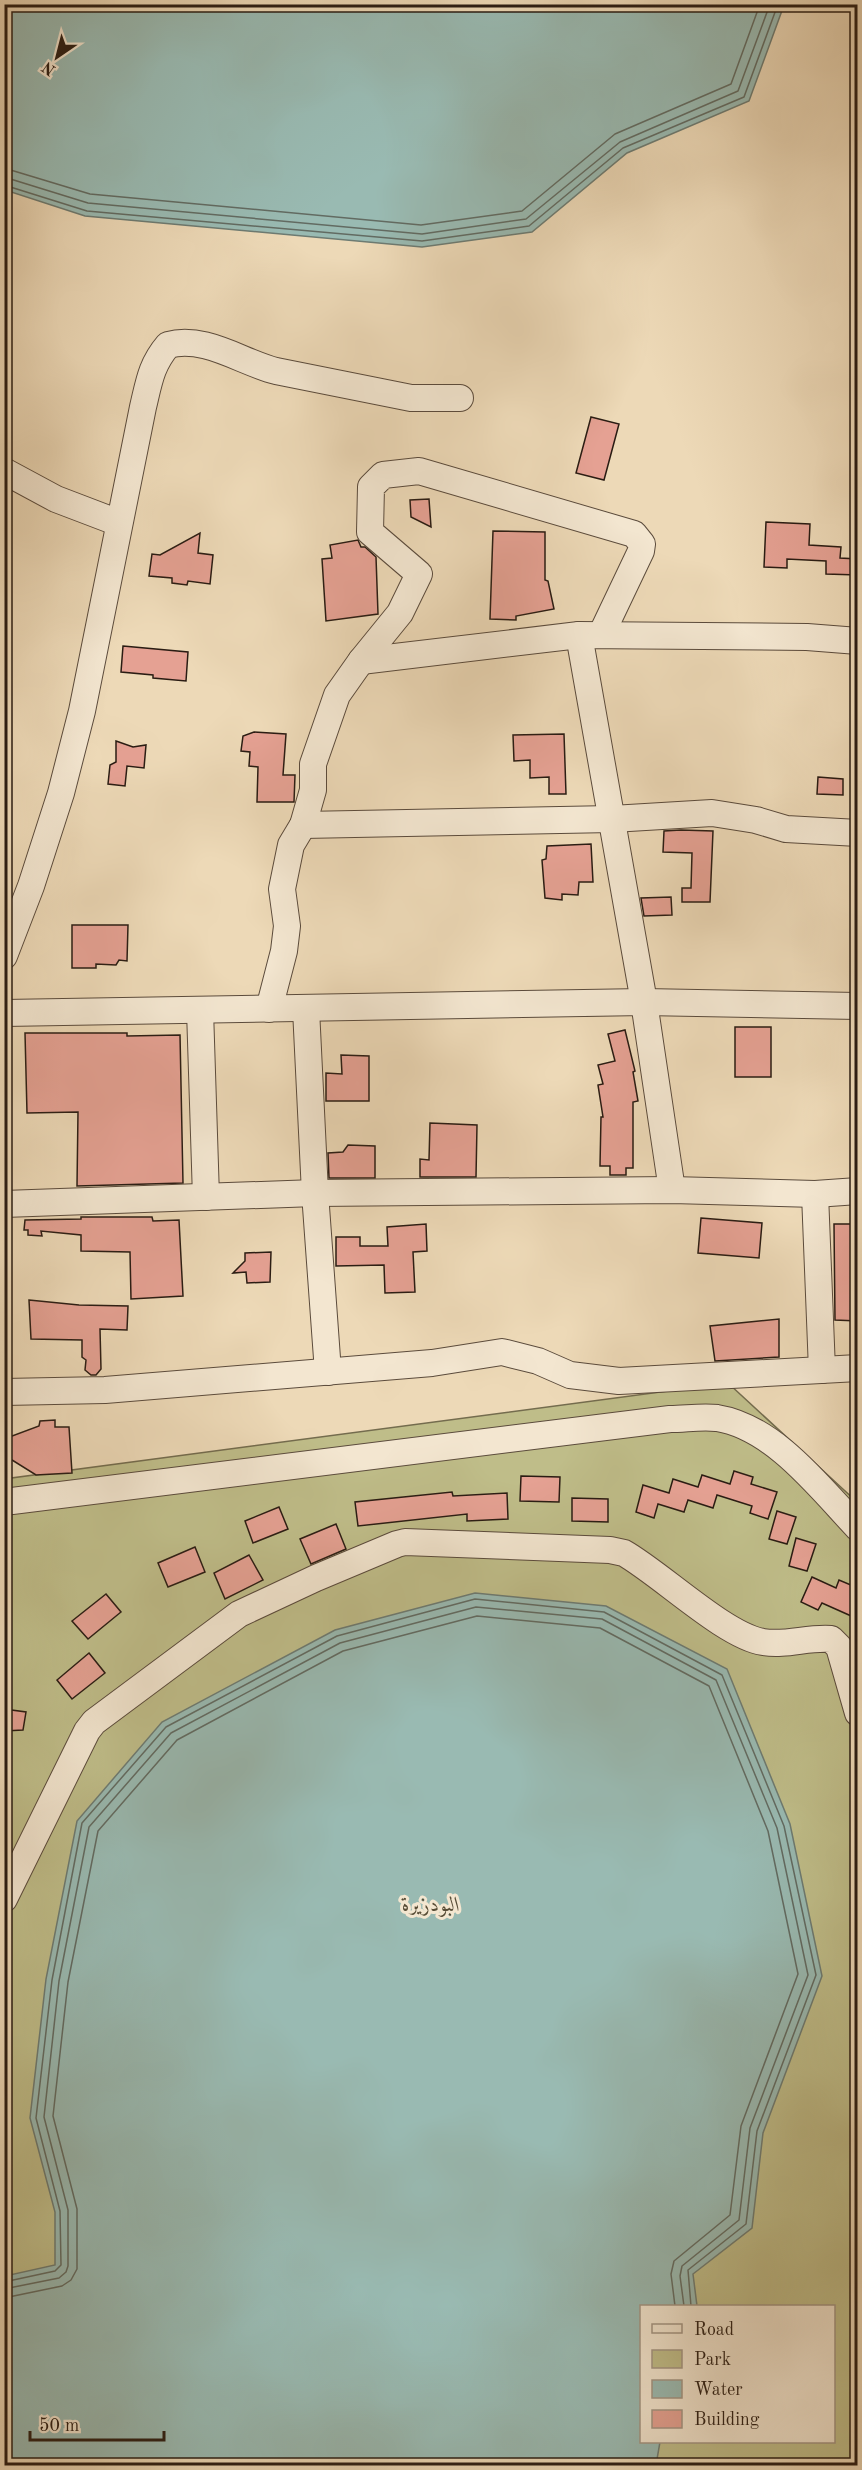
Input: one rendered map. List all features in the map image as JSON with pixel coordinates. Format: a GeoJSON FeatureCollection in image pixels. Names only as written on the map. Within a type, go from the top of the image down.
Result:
{"type":"FeatureCollection","features":[{"type":"Feature","properties":{"kind":"street"},"geometry":{"type":"LineString","coordinates":[[4,956],[31,886],[64,782],[82,711],[153,366],[168,345],[192,342],[256,366],[411,398],[460,398]]}},
{"type":"Feature","properties":{"kind":"street"},"geometry":{"type":"LineString","coordinates":[[4,471],[57,499],[119,523]]}},
{"type":"Feature","properties":{"kind":"street"},"geometry":{"type":"LineString","coordinates":[[269,1009],[284,951],[286,926],[282,890],[291,845],[303,825],[313,790],[314,764],[337,695],[400,613],[420,574],[370,532],[371,487],[383,475],[419,471],[634,534],[640,539],[641,552],[590,635],[612,819],[644,1002],[672,1190]]}},
{"type":"Feature","properties":{"kind":"street"},"geometry":{"type":"LineString","coordinates":[[361,661],[590,635],[807,637],[858,640]]}},
{"type":"Feature","properties":{"kind":"street"},"geometry":{"type":"LineString","coordinates":[[303,825],[612,819],[712,813],[756,820],[786,829],[858,833]]}},
{"type":"Feature","properties":{"kind":"street"},"geometry":{"type":"LineString","coordinates":[[4,1013],[644,1002],[858,1006]]}},
{"type":"Feature","properties":{"kind":"street"},"geometry":{"type":"LineString","coordinates":[[306,1009],[315,1193],[328,1372]]}},
{"type":"Feature","properties":{"kind":"street"},"geometry":{"type":"LineString","coordinates":[[200,1010],[206,1197]]}},
{"type":"Feature","properties":{"kind":"street"},"geometry":{"type":"LineString","coordinates":[[4,1204],[315,1193],[672,1190],[815,1194],[858,1191]]}},
{"type":"Feature","properties":{"kind":"street"},"geometry":{"type":"LineString","coordinates":[[815,1194],[822,1370]]}},
{"type":"Feature","properties":{"kind":"street"},"geometry":{"type":"LineString","coordinates":[[4,1392],[105,1390],[432,1363],[502,1352],[538,1361],[570,1375],[619,1381],[858,1368]]}},
{"type":"Feature","properties":{"kind":"street"},"geometry":{"type":"LineString","coordinates":[[4,1502],[670,1419],[716,1418],[744,1425],[773,1443],[858,1528]]}},
{"type":"Feature","properties":{"kind":"street"},"geometry":{"type":"LineString","coordinates":[[4,1899],[87,1731],[94,1722],[239,1614],[316,1578],[405,1542],[610,1550],[624,1553],[713,1616],[752,1639],[762,1642],[791,1643],[812,1639],[831,1639],[841,1654],[858,1713]]}},
{"type":"Feature","properties":{"kind":"green space","name":"البودزيرة"},"geometry":{"type":"Polygon","coordinates":[[[728,1383],[857,1502],[857,2465],[5,2465],[4,1479],[728,1383]]]}},
{"type":"Feature","properties":{"kind":"water"},"geometry":{"type":"Polygon","coordinates":[[[5,4],[784,5],[749,101],[627,153],[532,232],[422,247],[85,216],[5,190],[5,4]]]}},
{"type":"Feature","properties":{"kind":"water","name":"البودزيرة"},"geometry":{"type":"Polygon","coordinates":[[[475,1593],[606,1606],[727,1669],[790,1824],[822,1976],[763,2133],[752,2228],[693,2274],[697,2305],[640,2305],[640,2443],[660,2443],[656,2465],[5,2465],[5,2276],[55,2265],[55,2212],[30,2118],[46,1979],[77,1821],[162,1722],[335,1630],[475,1593]]]}},
{"type":"Feature","properties":{"kind":"building"},"geometry":{"type":"Polygon","coordinates":[[[591,417],[619,424],[604,480],[576,473],[591,417]]]}},
{"type":"Feature","properties":{"kind":"building"},"geometry":{"type":"Polygon","coordinates":[[[429,499],[431,527],[411,517],[410,500],[429,499]]]}},
{"type":"Feature","properties":{"kind":"building"},"geometry":{"type":"Polygon","coordinates":[[[766,522],[810,524],[809,545],[841,547],[840,558],[858,559],[858,575],[826,574],[826,561],[787,559],[787,568],[764,567],[766,522]]]}},
{"type":"Feature","properties":{"kind":"building"},"geometry":{"type":"Polygon","coordinates":[[[493,531],[545,532],[545,580],[548,581],[554,609],[516,616],[516,620],[490,619],[493,531]]]}},
{"type":"Feature","properties":{"kind":"building"},"geometry":{"type":"Polygon","coordinates":[[[200,533],[198,553],[213,555],[210,584],[188,581],[187,585],[172,583],[172,578],[149,576],[152,554],[160,555],[200,533]]]}},
{"type":"Feature","properties":{"kind":"building"},"geometry":{"type":"Polygon","coordinates":[[[358,540],[361,547],[365,547],[376,557],[378,614],[326,621],[322,559],[332,558],[330,545],[358,540]]]}},
{"type":"Feature","properties":{"kind":"building"},"geometry":{"type":"Polygon","coordinates":[[[123,646],[188,652],[186,681],[121,672],[123,646]]]}},
{"type":"Feature","properties":{"kind":"building"},"geometry":{"type":"Polygon","coordinates":[[[254,732],[286,734],[283,775],[295,775],[294,802],[257,802],[258,767],[249,766],[250,752],[241,751],[243,736],[254,732]]]}},
{"type":"Feature","properties":{"kind":"building"},"geometry":{"type":"Polygon","coordinates":[[[564,734],[566,794],[549,794],[549,777],[530,778],[530,760],[514,761],[513,735],[564,734]]]}},
{"type":"Feature","properties":{"kind":"building"},"geometry":{"type":"Polygon","coordinates":[[[116,741],[133,747],[146,745],[144,768],[127,766],[125,786],[108,784],[110,765],[116,762],[116,741]]]}},
{"type":"Feature","properties":{"kind":"building"},"geometry":{"type":"Polygon","coordinates":[[[818,777],[843,779],[843,795],[817,794],[818,777]]]}},
{"type":"Feature","properties":{"kind":"building"},"geometry":{"type":"Polygon","coordinates":[[[664,831],[713,831],[710,902],[682,902],[682,888],[691,888],[692,853],[663,852],[664,831]]]}},
{"type":"Feature","properties":{"kind":"building"},"geometry":{"type":"Polygon","coordinates":[[[591,844],[593,882],[579,882],[578,895],[562,894],[562,900],[545,898],[542,860],[546,859],[547,846],[591,844]]]}},
{"type":"Feature","properties":{"kind":"building"},"geometry":{"type":"Polygon","coordinates":[[[671,897],[672,915],[644,916],[641,898],[671,897]]]}},
{"type":"Feature","properties":{"kind":"building"},"geometry":{"type":"Polygon","coordinates":[[[72,925],[128,925],[127,961],[119,960],[116,965],[96,964],[96,968],[72,968],[72,925]]]}},
{"type":"Feature","properties":{"kind":"building"},"geometry":{"type":"Polygon","coordinates":[[[735,1027],[771,1027],[771,1077],[735,1077],[735,1027]]]}},
{"type":"Feature","properties":{"kind":"building"},"geometry":{"type":"Polygon","coordinates":[[[625,1030],[635,1071],[633,1072],[638,1101],[633,1102],[633,1168],[626,1168],[626,1175],[610,1175],[610,1166],[600,1166],[601,1117],[603,1117],[598,1085],[603,1084],[598,1065],[615,1061],[608,1034],[625,1030]]]}},
{"type":"Feature","properties":{"kind":"building"},"geometry":{"type":"Polygon","coordinates":[[[25,1033],[180,1035],[183,1183],[77,1186],[78,1112],[27,1113],[25,1033]]]}},
{"type":"Feature","properties":{"kind":"building"},"geometry":{"type":"Polygon","coordinates":[[[341,1055],[369,1056],[369,1101],[326,1101],[326,1073],[342,1074],[341,1055]]]}},
{"type":"Feature","properties":{"kind":"building"},"geometry":{"type":"Polygon","coordinates":[[[430,1123],[477,1125],[476,1177],[420,1177],[420,1159],[429,1160],[430,1123]]]}},
{"type":"Feature","properties":{"kind":"building"},"geometry":{"type":"Polygon","coordinates":[[[348,1145],[375,1146],[375,1178],[329,1178],[328,1153],[343,1152],[348,1145]]]}},
{"type":"Feature","properties":{"kind":"building"},"geometry":{"type":"Polygon","coordinates":[[[81,1217],[152,1217],[153,1221],[179,1220],[183,1296],[131,1299],[130,1252],[81,1251],[81,1235],[41,1231],[42,1236],[28,1235],[28,1230],[24,1230],[25,1220],[81,1219],[81,1217]]]}},
{"type":"Feature","properties":{"kind":"building"},"geometry":{"type":"Polygon","coordinates":[[[701,1218],[762,1223],[759,1258],[698,1253],[701,1218]]]}},
{"type":"Feature","properties":{"kind":"building"},"geometry":{"type":"Polygon","coordinates":[[[426,1224],[427,1251],[413,1252],[415,1292],[385,1293],[384,1265],[336,1266],[336,1237],[360,1237],[360,1246],[388,1246],[387,1227],[426,1224]]]}},
{"type":"Feature","properties":{"kind":"building"},"geometry":{"type":"Polygon","coordinates":[[[834,1224],[858,1224],[858,1321],[835,1320],[834,1224]]]}},
{"type":"Feature","properties":{"kind":"building"},"geometry":{"type":"Polygon","coordinates":[[[271,1252],[270,1282],[247,1283],[246,1272],[233,1273],[245,1261],[245,1253],[271,1252]]]}},
{"type":"Feature","properties":{"kind":"building"},"geometry":{"type":"Polygon","coordinates":[[[29,1300],[79,1305],[128,1306],[127,1330],[100,1329],[101,1369],[96,1375],[91,1375],[85,1370],[86,1360],[82,1357],[82,1340],[31,1339],[29,1300]]]}},
{"type":"Feature","properties":{"kind":"building"},"geometry":{"type":"Polygon","coordinates":[[[779,1319],[779,1357],[715,1361],[710,1326],[779,1319]]]}},
{"type":"Feature","properties":{"kind":"building"},"geometry":{"type":"Polygon","coordinates":[[[55,1420],[55,1427],[69,1427],[72,1473],[36,1475],[4,1455],[4,1439],[39,1426],[40,1421],[55,1420]]]}},
{"type":"Feature","properties":{"kind":"building"},"geometry":{"type":"Polygon","coordinates":[[[734,1471],[753,1477],[751,1484],[777,1492],[768,1519],[750,1513],[752,1506],[717,1495],[713,1508],[688,1500],[684,1512],[658,1504],[654,1518],[636,1512],[643,1485],[669,1493],[673,1479],[698,1487],[702,1475],[730,1484],[734,1471]]]}},
{"type":"Feature","properties":{"kind":"building"},"geometry":{"type":"Polygon","coordinates":[[[521,1476],[560,1477],[559,1502],[520,1501],[521,1476]]]}},
{"type":"Feature","properties":{"kind":"building"},"geometry":{"type":"Polygon","coordinates":[[[452,1492],[453,1496],[507,1493],[508,1519],[467,1521],[467,1514],[358,1526],[355,1502],[452,1492]]]}},
{"type":"Feature","properties":{"kind":"building"},"geometry":{"type":"Polygon","coordinates":[[[572,1498],[608,1499],[608,1522],[572,1521],[572,1498]]]}},
{"type":"Feature","properties":{"kind":"building"},"geometry":{"type":"Polygon","coordinates":[[[279,1507],[288,1529],[253,1543],[245,1521],[279,1507]]]}},
{"type":"Feature","properties":{"kind":"building"},"geometry":{"type":"Polygon","coordinates":[[[777,1511],[796,1517],[787,1544],[769,1539],[777,1511]]]}},
{"type":"Feature","properties":{"kind":"building"},"geometry":{"type":"Polygon","coordinates":[[[336,1524],[346,1549],[311,1564],[300,1539],[336,1524]]]}},
{"type":"Feature","properties":{"kind":"building"},"geometry":{"type":"Polygon","coordinates":[[[796,1538],[816,1544],[807,1571],[789,1566],[796,1538]]]}},
{"type":"Feature","properties":{"kind":"building"},"geometry":{"type":"Polygon","coordinates":[[[195,1547],[205,1572],[168,1587],[158,1563],[195,1547]]]}},
{"type":"Feature","properties":{"kind":"building"},"geometry":{"type":"Polygon","coordinates":[[[249,1555],[263,1580],[225,1599],[214,1573],[249,1555]]]}},
{"type":"Feature","properties":{"kind":"building"},"geometry":{"type":"Polygon","coordinates":[[[812,1577],[836,1588],[839,1580],[858,1588],[858,1619],[822,1603],[818,1610],[801,1602],[812,1577]]]}},
{"type":"Feature","properties":{"kind":"building"},"geometry":{"type":"Polygon","coordinates":[[[106,1594],[121,1612],[88,1639],[72,1621],[106,1594]]]}},
{"type":"Feature","properties":{"kind":"building"},"geometry":{"type":"Polygon","coordinates":[[[89,1653],[105,1673],[72,1699],[57,1680],[89,1653]]]}},
{"type":"Feature","properties":{"kind":"building"},"geometry":{"type":"Polygon","coordinates":[[[4,1709],[26,1712],[23,1730],[4,1731],[4,1709]]]}}]}
